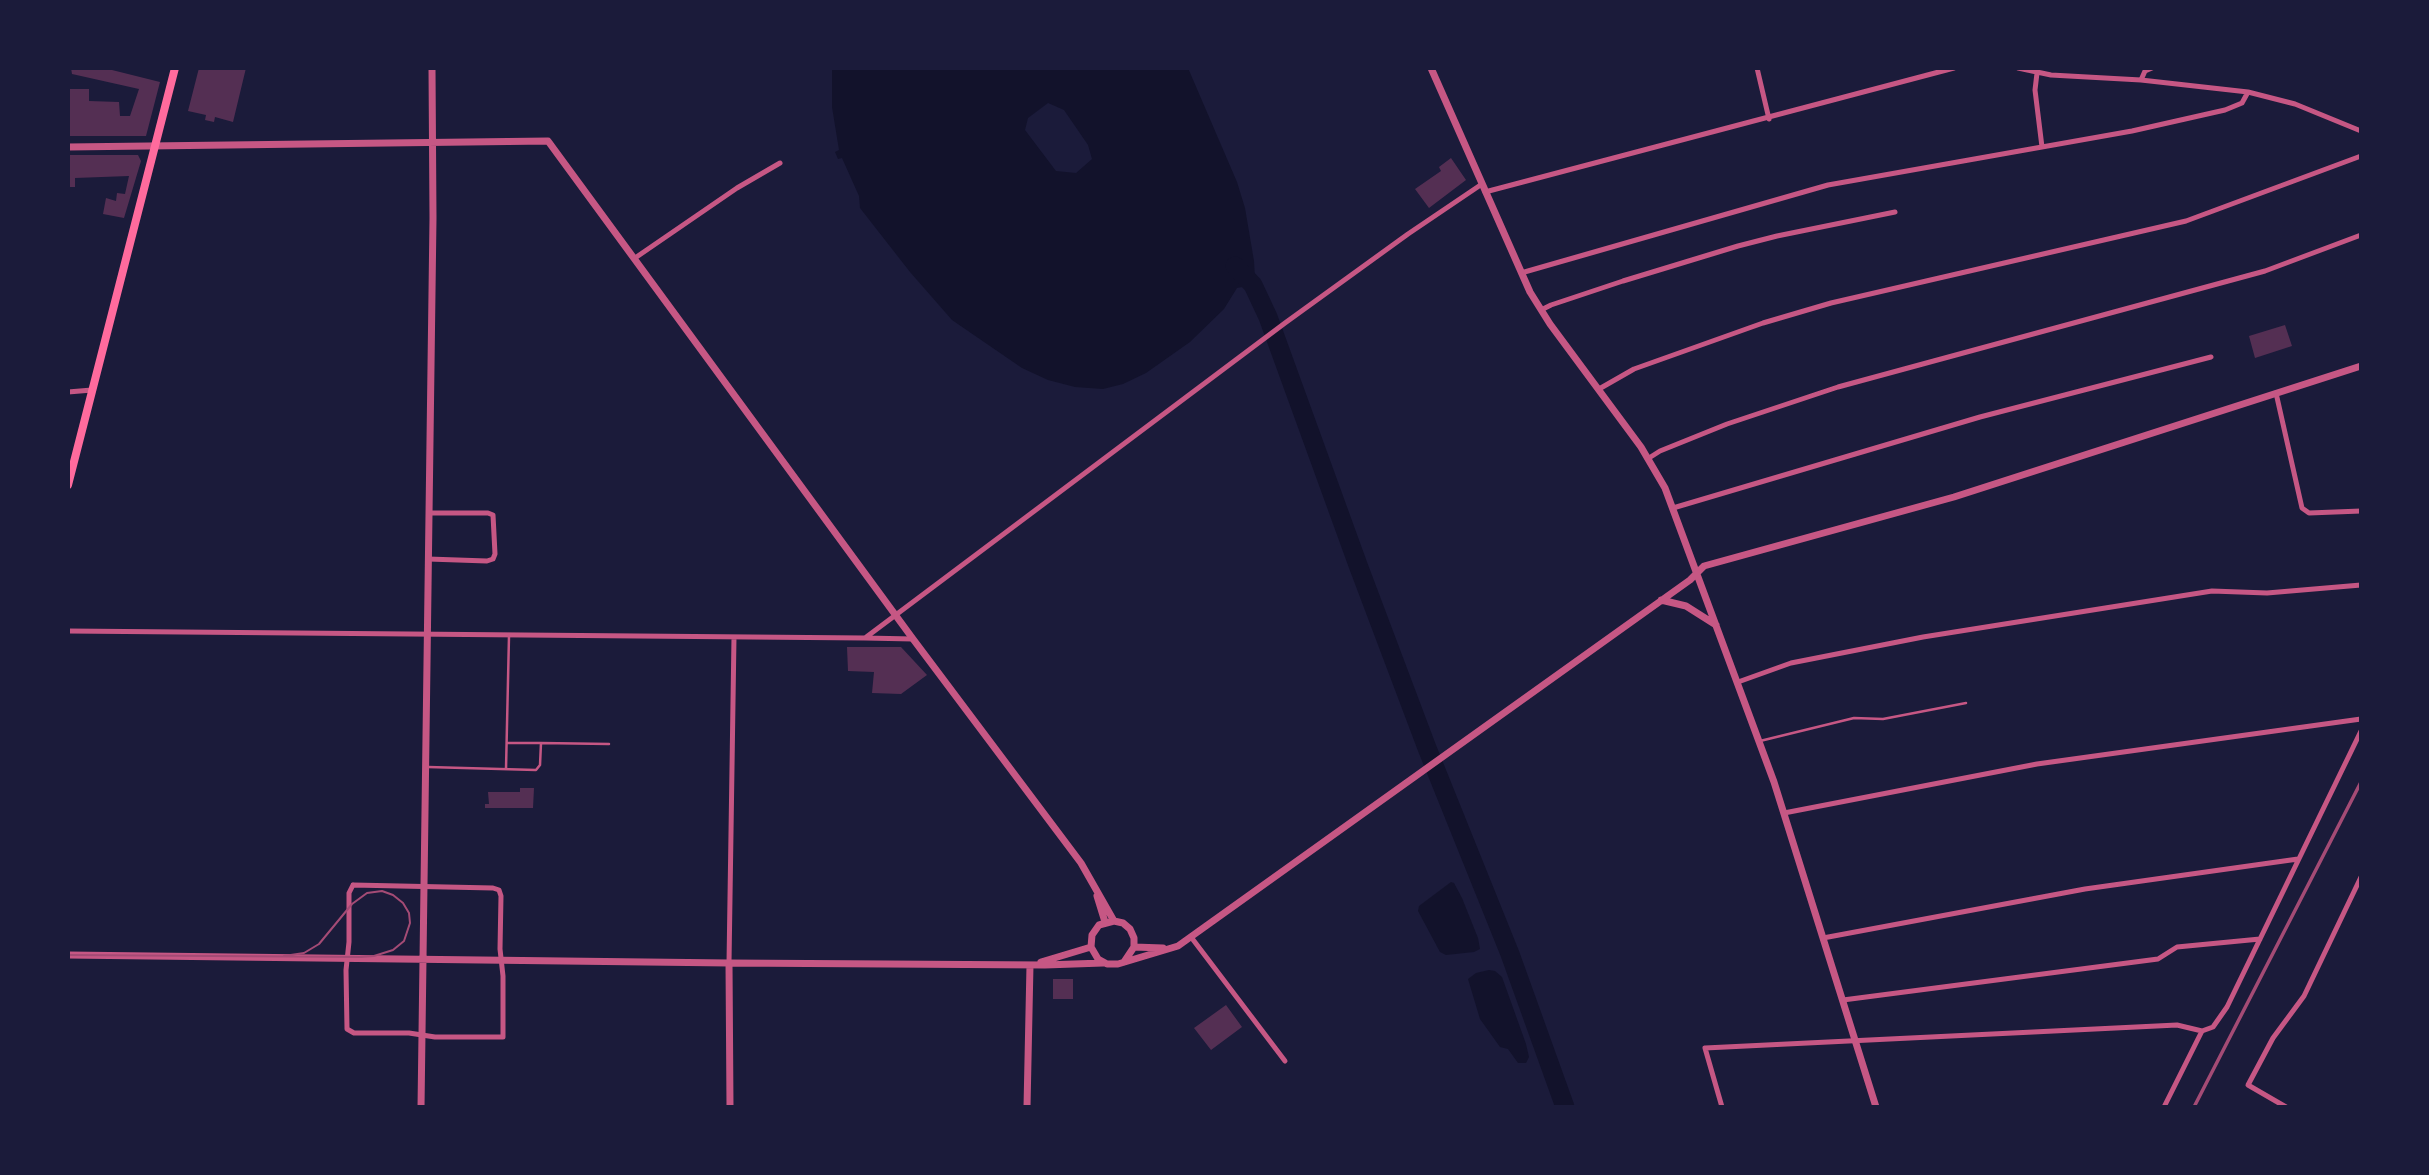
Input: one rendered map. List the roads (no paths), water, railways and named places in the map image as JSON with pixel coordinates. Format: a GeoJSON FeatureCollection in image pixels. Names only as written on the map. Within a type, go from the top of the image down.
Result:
{"type":"FeatureCollection","features":[{"type":"Feature","properties":{"kind":"main road"},"geometry":{"type":"LineString","coordinates":[[68,485],[175,68]]}},
{"type":"Feature","properties":{"kind":"street"},"geometry":{"type":"LineString","coordinates":[[421,1107],[432,68]]}},
{"type":"Feature","properties":{"kind":"street"},"geometry":{"type":"LineString","coordinates":[[1431,68],[1521,273],[1541,310],[1649,458],[1672,508],[1760,741],[1876,1107]]}},
{"type":"Feature","properties":{"kind":"street"},"geometry":{"type":"LineString","coordinates":[[1756,68],[1769,119]]}},
{"type":"Feature","properties":{"kind":"street"},"geometry":{"type":"LineString","coordinates":[[865,638],[1408,233],[1483,188],[1769,119],[1954,68]]}},
{"type":"Feature","properties":{"kind":"street"},"geometry":{"type":"LineString","coordinates":[[2018,68],[2036,73],[2141,80],[2248,92],[2295,104],[2361,131]]}},
{"type":"Feature","properties":{"kind":"street"},"geometry":{"type":"LineString","coordinates":[[2141,80],[2145,71],[2152,68]]}},
{"type":"Feature","properties":{"kind":"street"},"geometry":{"type":"LineString","coordinates":[[2036,73],[2035,90],[2042,147]]}},
{"type":"Feature","properties":{"kind":"street"},"geometry":{"type":"LineString","coordinates":[[1521,273],[1828,185],[2042,147],[2225,110],[2242,103],[2248,92]]}},
{"type":"Feature","properties":{"kind":"street"},"geometry":{"type":"LineString","coordinates":[[68,147],[548,141],[895,615],[1081,863],[1114,921]]}},
{"type":"Feature","properties":{"kind":"street"},"geometry":{"type":"LineString","coordinates":[[1599,389],[1634,369],[1763,323],[1831,303],[2186,221],[2361,156]]}},
{"type":"Feature","properties":{"kind":"street"},"geometry":{"type":"LineString","coordinates":[[635,258],[737,188],[780,163]]}},
{"type":"Feature","properties":{"kind":"street"},"geometry":{"type":"LineString","coordinates":[[1541,310],[1611,285],[1738,246],[1895,212]]}},
{"type":"Feature","properties":{"kind":"street"},"geometry":{"type":"LineString","coordinates":[[1649,458],[1727,424],[1838,387],[2265,271],[2361,235]]}},
{"type":"Feature","properties":{"kind":"street"},"geometry":{"type":"LineString","coordinates":[[1672,508],[1993,413],[2211,357]]}},
{"type":"Feature","properties":{"kind":"street"},"geometry":{"type":"LineString","coordinates":[[68,955],[1114,965],[1178,946],[1704,566],[1954,497],[2361,366]]}},
{"type":"Feature","properties":{"kind":"street"},"geometry":{"type":"LineString","coordinates":[[68,392],[92,390]]}},
{"type":"Feature","properties":{"kind":"street"},"geometry":{"type":"LineString","coordinates":[[2276,393],[2302,508],[2309,513],[2361,511]]}},
{"type":"Feature","properties":{"kind":"street"},"geometry":{"type":"LineString","coordinates":[[428,559],[487,561],[493,559],[495,554],[493,515],[429,513]]}},
{"type":"Feature","properties":{"kind":"street"},"geometry":{"type":"LineString","coordinates":[[1738,682],[1791,663],[1923,637],[2212,591],[2267,593],[2361,585]]}},
{"type":"Feature","properties":{"kind":"street"},"geometry":{"type":"LineString","coordinates":[[1660,600],[1686,606],[1716,625]]}},
{"type":"Feature","properties":{"kind":"street"},"geometry":{"type":"LineString","coordinates":[[68,631],[913,639]]}},
{"type":"Feature","properties":{"kind":"street"},"geometry":{"type":"LineString","coordinates":[[730,1107],[729,963],[734,637]]}},
{"type":"Feature","properties":{"kind":"street"},"geometry":{"type":"LineString","coordinates":[[1784,813],[2037,764],[2361,719]]}},
{"type":"Feature","properties":{"kind":"street"},"geometry":{"type":"LineString","coordinates":[[1722,1107],[1704,1048],[2177,1025],[2202,1031],[2213,1027],[2227,1007],[2361,731]]}},
{"type":"Feature","properties":{"kind":"street"},"geometry":{"type":"LineString","coordinates":[[1824,938],[1996,904],[2298,859]]}},
{"type":"Feature","properties":{"kind":"street"},"geometry":{"type":"LineString","coordinates":[[2286,1107],[2248,1085],[2273,1038],[2304,996],[2361,877]]}},
{"type":"Feature","properties":{"kind":"street"},"geometry":{"type":"LineString","coordinates":[[1092,881],[1105,922]]}},
{"type":"Feature","properties":{"kind":"street"},"geometry":{"type":"LineString","coordinates":[[387,885],[499,890],[503,1037],[354,1032],[347,1029],[347,958],[351,887],[387,885]]}},
{"type":"Feature","properties":{"kind":"street"},"geometry":{"type":"LineString","coordinates":[[1104,963],[1098,959],[1090,941],[1095,930],[1105,922],[1114,921],[1123,923],[1134,937],[1134,947],[1124,962]]}},
{"type":"Feature","properties":{"kind":"street"},"geometry":{"type":"LineString","coordinates":[[1191,937],[1285,1061]]}},
{"type":"Feature","properties":{"kind":"street"},"geometry":{"type":"LineString","coordinates":[[1843,1000],[2158,959],[2177,947],[2260,939]]}},
{"type":"Feature","properties":{"kind":"street"},"geometry":{"type":"LineString","coordinates":[[1030,965],[1091,947]]}},
{"type":"Feature","properties":{"kind":"street"},"geometry":{"type":"LineString","coordinates":[[1134,947],[1171,948]]}},
{"type":"Feature","properties":{"kind":"street"},"geometry":{"type":"LineString","coordinates":[[1027,1107],[1030,965]]}},
{"type":"Feature","properties":{"kind":"street"},"geometry":{"type":"LineString","coordinates":[[2164,1107],[2202,1031]]}},
{"type":"Feature","properties":{"kind":"lane"},"geometry":{"type":"LineString","coordinates":[[506,769],[509,636]]}},
{"type":"Feature","properties":{"kind":"lane"},"geometry":{"type":"LineString","coordinates":[[1760,741],[1853,718],[1883,719],[1966,703]]}},
{"type":"Feature","properties":{"kind":"lane"},"geometry":{"type":"LineString","coordinates":[[507,743],[609,744]]}},
{"type":"Feature","properties":{"kind":"lane"},"geometry":{"type":"LineString","coordinates":[[424,767],[538,769],[541,743]]}},
{"type":"Feature","properties":{"kind":"waterway"},"geometry":{"type":"LineString","coordinates":[[1235,266],[1253,285],[1268,317],[1358,565],[1427,748],[1510,954],[1565,1107]]}},
{"type":"Feature","properties":{"kind":"tram line"},"geometry":{"type":"LineString","coordinates":[[68,955],[361,957],[374,956],[393,950],[404,941],[410,923],[409,913],[403,903],[393,895],[382,891],[367,893],[352,904],[319,944],[304,953],[284,956]]}},
{"type":"Feature","properties":{"kind":"railway"},"geometry":{"type":"LineString","coordinates":[[2194,1107],[2361,782]]}}]}
